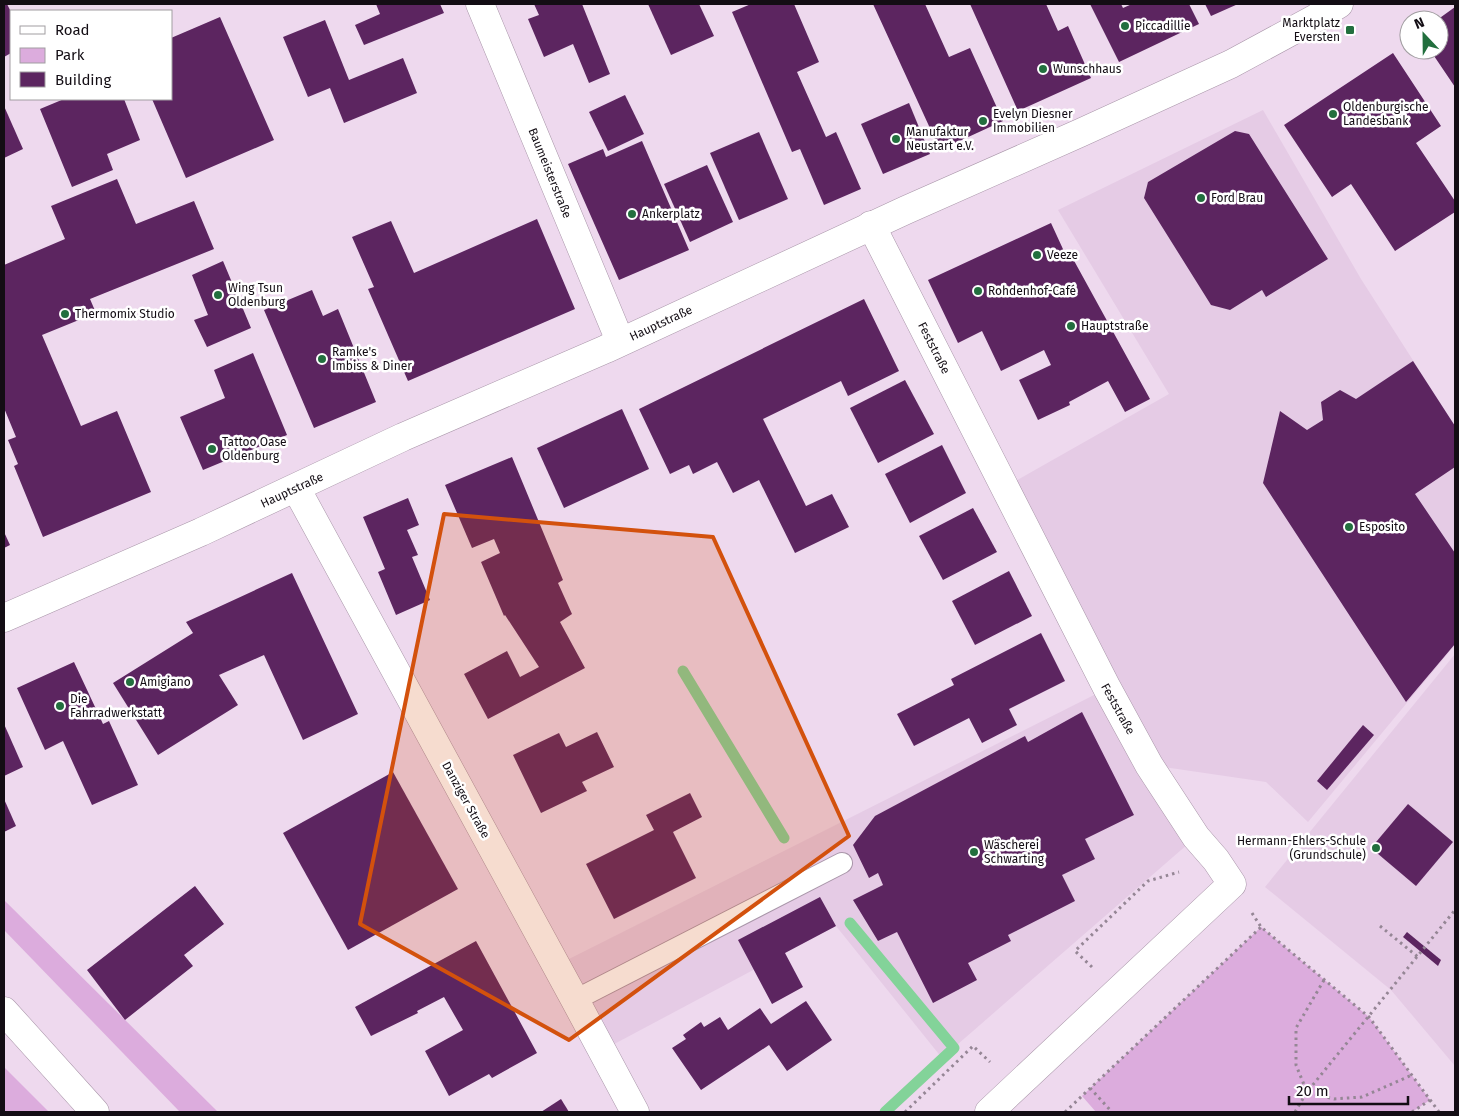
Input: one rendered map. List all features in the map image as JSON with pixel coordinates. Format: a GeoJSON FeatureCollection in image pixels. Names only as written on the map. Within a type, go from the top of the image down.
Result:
{"type":"FeatureCollection","features":[{"type":"Feature","properties":{"kind":"main road","name":"Baumeisterstraße"},"geometry":{"type":"LineString","coordinates":[[480,4],[620,341]]}},
{"type":"Feature","properties":{"kind":"main road","name":"Hauptstraße"},"geometry":{"type":"LineString","coordinates":[[4,618],[149,555],[403,438],[1231,64],[1339,4]]}},
{"type":"Feature","properties":{"kind":"main road","name":"Feststraße"},"geometry":{"type":"LineString","coordinates":[[871,226],[1107,688],[1149,765],[1196,837],[1216,860],[1232,884]]}},
{"type":"Feature","properties":{"kind":"main road","name":"Danziger Straße"},"geometry":{"type":"LineString","coordinates":[[296,488],[635,1112]]}},
{"type":"Feature","properties":{"kind":"main road"},"geometry":{"type":"LineString","coordinates":[[990,1112],[1232,884]]}},
{"type":"Feature","properties":{"kind":"main road"},"geometry":{"type":"LineString","coordinates":[[4,1011],[94,1112]]}},
{"type":"Feature","properties":{"kind":"lane"},"geometry":{"type":"LineString","coordinates":[[575,1000],[842,863]]}},
{"type":"Feature","properties":{"kind":"path"},"geometry":{"type":"LineString","coordinates":[[1095,971],[1075,951],[1148,881],[1216,860]]}},
{"type":"Feature","properties":{"kind":"path"},"geometry":{"type":"LineString","coordinates":[[1232,884],[1261,927],[1369,1017],[1439,1112]]}},
{"type":"Feature","properties":{"kind":"path"},"geometry":{"type":"LineString","coordinates":[[1295,1112],[1307,1092],[1455,910]]}},
{"type":"Feature","properties":{"kind":"path"},"geometry":{"type":"LineString","coordinates":[[1380,926],[1418,956]]}},
{"type":"Feature","properties":{"kind":"path"},"geometry":{"type":"LineString","coordinates":[[1065,1112],[1261,927]]}},
{"type":"Feature","properties":{"kind":"path"},"geometry":{"type":"LineString","coordinates":[[1307,1092],[1296,1064],[1296,1028],[1324,980]]}},
{"type":"Feature","properties":{"kind":"path"},"geometry":{"type":"LineString","coordinates":[[905,1112],[973,1046],[995,1068]]}},
{"type":"Feature","properties":{"kind":"path"},"geometry":{"type":"LineString","coordinates":[[1307,1092],[1334,1099],[1362,1097],[1412,1075]]}},
{"type":"Feature","properties":{"kind":"path"},"geometry":{"type":"LineString","coordinates":[[1090,1088],[1112,1112]]}},
{"type":"Feature","properties":{"kind":"path"},"geometry":{"type":"LineString","coordinates":[[1412,1112],[1430,1100]]}},
{"type":"Feature","properties":{"kind":"highlighted area"},"geometry":{"type":"Polygon","coordinates":[[[444,514],[713,537],[849,836],[569,1040],[360,924],[444,514]]]}},
{"type":"Feature","properties":{"kind":"shaded area"},"geometry":{"type":"Polygon","coordinates":[[[1263,110],[1361,279],[1455,426],[1455,645],[1308,822],[1266,782],[1150,765],[1196,837],[942,1058],[836,926],[603,1050],[557,965],[1106,689],[996,492],[1169,394],[1058,210],[1263,110]]]}},
{"type":"Feature","properties":{"kind":"shaded area","name":"Hermann-Ehlers-Schule (Grundschule)"},"geometry":{"type":"Polygon","coordinates":[[[1455,654],[1455,1066],[1391,990],[1265,887],[1455,654]]]}},
{"type":"Feature","properties":{"kind":"green space"},"geometry":{"type":"Polygon","coordinates":[[[4,900],[218,1112],[180,1112],[4,930],[4,900]]]}},
{"type":"Feature","properties":{"kind":"green space"},"geometry":{"type":"Polygon","coordinates":[[[1261,927],[1369,1017],[1430,1100],[1412,1112],[1096,1112],[1082,1096],[1261,927]]]}},
{"type":"Feature","properties":{"kind":"green space"},"geometry":{"type":"Polygon","coordinates":[[[4,1067],[49,1112],[4,1112],[4,1067]]]}},
{"type":"Feature","properties":{"kind":"building"},"geometry":{"type":"Polygon","coordinates":[[[4,4],[7,4],[10,10],[10,54],[4,57],[4,4]]]}},
{"type":"Feature","properties":{"kind":"building"},"geometry":{"type":"Polygon","coordinates":[[[376,4],[440,4],[444,13],[364,45],[355,25],[380,14],[376,4]]]}},
{"type":"Feature","properties":{"kind":"building"},"geometry":{"type":"Polygon","coordinates":[[[534,4],[582,4],[610,74],[589,83],[573,44],[544,57],[528,19],[539,15],[534,4]]]}},
{"type":"Feature","properties":{"kind":"building"},"geometry":{"type":"Polygon","coordinates":[[[648,4],[699,4],[714,36],[671,55],[648,4]]]}},
{"type":"Feature","properties":{"kind":"building"},"geometry":{"type":"Polygon","coordinates":[[[751,4],[794,4],[819,62],[797,72],[826,137],[836,132],[861,189],[824,205],[800,149],[792,152],[732,12],[751,4]]]}},
{"type":"Feature","properties":{"kind":"building"},"geometry":{"type":"Polygon","coordinates":[[[873,4],[925,4],[949,57],[970,48],[1003,121],[940,150],[873,4]]]}},
{"type":"Feature","properties":{"kind":"building"},"geometry":{"type":"Polygon","coordinates":[[[970,4],[1046,4],[1058,31],[1068,26],[1091,78],[1018,111],[970,4]]]}},
{"type":"Feature","properties":{"kind":"building"},"geometry":{"type":"Polygon","coordinates":[[[1090,4],[1121,4],[1123,8],[1132,4],[1189,4],[1199,24],[1119,62],[1090,4]]]}},
{"type":"Feature","properties":{"kind":"building"},"geometry":{"type":"Polygon","coordinates":[[[1205,4],[1238,4],[1211,16],[1205,4]]]}},
{"type":"Feature","properties":{"kind":"building"},"geometry":{"type":"Polygon","coordinates":[[[1455,7],[1455,87],[1437,60],[1449,60],[1449,11],[1455,7]]]}},
{"type":"Feature","properties":{"kind":"building"},"geometry":{"type":"Polygon","coordinates":[[[220,17],[274,140],[186,178],[152,100],[172,100],[172,38],[220,17]]]}},
{"type":"Feature","properties":{"kind":"building"},"geometry":{"type":"Polygon","coordinates":[[[325,20],[349,80],[403,58],[417,93],[344,123],[330,88],[308,97],[283,37],[325,20]]]}},
{"type":"Feature","properties":{"kind":"building"},"geometry":{"type":"Polygon","coordinates":[[[1393,53],[1441,126],[1416,143],[1455,201],[1455,212],[1395,251],[1351,184],[1332,197],[1284,125],[1393,53]]]}},
{"type":"Feature","properties":{"kind":"building"},"geometry":{"type":"Polygon","coordinates":[[[625,95],[644,134],[608,151],[589,112],[625,95]]]}},
{"type":"Feature","properties":{"kind":"building"},"geometry":{"type":"Polygon","coordinates":[[[62,100],[124,100],[140,140],[107,154],[113,170],[72,187],[40,109],[62,100]]]}},
{"type":"Feature","properties":{"kind":"building","name":"Manufaktur Neustart e.V."},"geometry":{"type":"Polygon","coordinates":[[[909,103],[930,154],[883,174],[861,124],[909,103]]]}},
{"type":"Feature","properties":{"kind":"building"},"geometry":{"type":"Polygon","coordinates":[[[4,106],[23,149],[4,158],[4,106]]]}},
{"type":"Feature","properties":{"kind":"building"},"geometry":{"type":"Polygon","coordinates":[[[1235,131],[1249,134],[1328,259],[1266,297],[1262,290],[1230,310],[1211,305],[1144,198],[1148,182],[1235,131]]]}},
{"type":"Feature","properties":{"kind":"building"},"geometry":{"type":"Polygon","coordinates":[[[759,132],[788,199],[739,220],[710,153],[759,132]]]}},
{"type":"Feature","properties":{"kind":"building","name":"Ankerplatz"},"geometry":{"type":"Polygon","coordinates":[[[642,141],[689,250],[619,280],[568,164],[603,149],[606,157],[642,141]]]}},
{"type":"Feature","properties":{"kind":"building"},"geometry":{"type":"Polygon","coordinates":[[[707,165],[733,222],[690,242],[664,184],[707,165]]]}},
{"type":"Feature","properties":{"kind":"building"},"geometry":{"type":"Polygon","coordinates":[[[117,179],[136,224],[194,201],[214,249],[90,299],[96,313],[42,335],[81,426],[117,411],[151,492],[43,537],[14,466],[18,464],[8,440],[16,437],[4,408],[4,265],[65,239],[51,206],[117,179]]]}},
{"type":"Feature","properties":{"kind":"building"},"geometry":{"type":"Polygon","coordinates":[[[537,219],[575,309],[408,381],[368,289],[374,287],[352,237],[391,221],[414,273],[537,219]]]}},
{"type":"Feature","properties":{"kind":"building"},"geometry":{"type":"Polygon","coordinates":[[[1051,223],[1068,260],[1072,257],[1150,399],[1125,412],[1108,381],[1069,402],[1070,405],[1038,420],[1019,380],[1051,365],[1044,350],[1001,371],[982,331],[958,343],[928,280],[1051,223]]]}},
{"type":"Feature","properties":{"kind":"building","name":"Wing Tsun Oldenburg"},"geometry":{"type":"Polygon","coordinates":[[[223,261],[251,328],[207,347],[194,320],[208,315],[192,275],[223,261]]]}},
{"type":"Feature","properties":{"kind":"building","name":"Ramke's Imbiss & Diner"},"geometry":{"type":"Polygon","coordinates":[[[312,290],[323,316],[338,309],[376,402],[314,428],[264,310],[312,290]]]}},
{"type":"Feature","properties":{"kind":"building"},"geometry":{"type":"Polygon","coordinates":[[[864,299],[899,371],[848,396],[841,381],[763,419],[806,506],[832,494],[849,527],[795,553],[759,480],[733,493],[717,462],[693,474],[689,465],[670,474],[639,409],[864,299]]]}},
{"type":"Feature","properties":{"kind":"building"},"geometry":{"type":"Polygon","coordinates":[[[253,353],[287,435],[203,470],[180,417],[225,398],[214,370],[253,353]]]}},
{"type":"Feature","properties":{"kind":"building"},"geometry":{"type":"Polygon","coordinates":[[[1413,361],[1455,426],[1455,467],[1415,494],[1455,553],[1455,644],[1406,702],[1263,483],[1280,411],[1307,430],[1323,420],[1321,402],[1340,390],[1356,399],[1413,361]]]}},
{"type":"Feature","properties":{"kind":"building"},"geometry":{"type":"Polygon","coordinates":[[[905,380],[934,434],[878,463],[850,408],[905,380]]]}},
{"type":"Feature","properties":{"kind":"building"},"geometry":{"type":"Polygon","coordinates":[[[622,409],[649,469],[564,508],[537,448],[622,409]]]}},
{"type":"Feature","properties":{"kind":"building"},"geometry":{"type":"Polygon","coordinates":[[[942,445],[966,493],[910,523],[885,474],[942,445]]]}},
{"type":"Feature","properties":{"kind":"building"},"geometry":{"type":"Polygon","coordinates":[[[512,457],[563,580],[558,583],[572,614],[560,622],[585,668],[488,719],[464,674],[507,651],[520,677],[539,667],[504,616],[481,562],[500,553],[494,539],[472,548],[445,485],[512,457]]]}},
{"type":"Feature","properties":{"kind":"building"},"geometry":{"type":"Polygon","coordinates":[[[408,498],[419,525],[407,530],[418,555],[412,557],[430,600],[396,615],[378,572],[385,569],[363,517],[408,498]]]}},
{"type":"Feature","properties":{"kind":"building"},"geometry":{"type":"Polygon","coordinates":[[[973,508],[997,552],[943,580],[919,536],[973,508]]]}},
{"type":"Feature","properties":{"kind":"building"},"geometry":{"type":"Polygon","coordinates":[[[4,532],[10,545],[4,548],[4,532]]]}},
{"type":"Feature","properties":{"kind":"building"},"geometry":{"type":"Polygon","coordinates":[[[1009,571],[1032,616],[975,645],[952,601],[1009,571]]]}},
{"type":"Feature","properties":{"kind":"building"},"geometry":{"type":"Polygon","coordinates":[[[292,573],[358,714],[303,740],[264,655],[219,675],[238,705],[158,755],[113,683],[193,633],[186,622],[292,573]]]}},
{"type":"Feature","properties":{"kind":"building"},"geometry":{"type":"Polygon","coordinates":[[[1041,633],[1065,681],[1009,709],[1017,725],[982,743],[969,718],[914,746],[897,714],[954,685],[951,679],[1041,633]]]}},
{"type":"Feature","properties":{"kind":"building"},"geometry":{"type":"Polygon","coordinates":[[[74,662],[103,724],[109,721],[138,785],[92,805],[63,741],[45,750],[17,688],[74,662]]]}},
{"type":"Feature","properties":{"kind":"building","name":"Wäscherei Schwarting"},"geometry":{"type":"Polygon","coordinates":[[[1082,712],[1134,815],[1085,839],[1095,859],[1062,875],[1075,901],[1008,935],[1011,941],[968,963],[977,980],[933,1003],[897,932],[878,941],[853,900],[883,885],[878,873],[869,878],[853,845],[875,816],[1025,736],[1028,742],[1082,712]]]}},
{"type":"Feature","properties":{"kind":"building"},"geometry":{"type":"Polygon","coordinates":[[[4,724],[23,767],[4,776],[4,724]]]}},
{"type":"Feature","properties":{"kind":"building"},"geometry":{"type":"Polygon","coordinates":[[[1363,725],[1374,735],[1327,790],[1317,781],[1363,725]]]}},
{"type":"Feature","properties":{"kind":"building"},"geometry":{"type":"Polygon","coordinates":[[[597,732],[614,767],[582,782],[587,791],[541,813],[513,755],[559,733],[566,747],[597,732]]]}},
{"type":"Feature","properties":{"kind":"building"},"geometry":{"type":"Polygon","coordinates":[[[393,772],[458,889],[348,950],[283,833],[393,772]]]}},
{"type":"Feature","properties":{"kind":"building"},"geometry":{"type":"Polygon","coordinates":[[[690,793],[702,817],[673,832],[696,878],[614,919],[586,864],[654,830],[646,815],[690,793]]]}},
{"type":"Feature","properties":{"kind":"building"},"geometry":{"type":"Polygon","coordinates":[[[4,799],[16,826],[4,832],[4,799]]]}},
{"type":"Feature","properties":{"kind":"building"},"geometry":{"type":"Polygon","coordinates":[[[1408,804],[1453,842],[1416,886],[1371,848],[1408,804]]]}},
{"type":"Feature","properties":{"kind":"building"},"geometry":{"type":"Polygon","coordinates":[[[195,886],[224,924],[184,955],[193,966],[125,1020],[87,970],[195,886]]]}},
{"type":"Feature","properties":{"kind":"building"},"geometry":{"type":"Polygon","coordinates":[[[820,897],[836,926],[785,953],[803,987],[772,1004],[738,940],[820,897]]]}},
{"type":"Feature","properties":{"kind":"building"},"geometry":{"type":"Polygon","coordinates":[[[1407,932],[1441,960],[1438,966],[1403,937],[1407,932]]]}},
{"type":"Feature","properties":{"kind":"building"},"geometry":{"type":"Polygon","coordinates":[[[476,941],[537,1053],[492,1078],[489,1074],[449,1096],[425,1051],[463,1030],[444,997],[417,1011],[418,1013],[371,1036],[355,1007],[476,941]]]}},
{"type":"Feature","properties":{"kind":"building"},"geometry":{"type":"Polygon","coordinates":[[[806,1001],[832,1040],[787,1071],[769,1045],[701,1090],[672,1048],[686,1039],[683,1035],[701,1022],[704,1027],[720,1017],[728,1030],[760,1008],[771,1024],[806,1001]]]}},
{"type":"Feature","properties":{"kind":"building"},"geometry":{"type":"Polygon","coordinates":[[[561,1099],[569,1112],[541,1112],[561,1099]]]}},
{"type":"Feature","properties":{"kind":"waterway"},"geometry":{"type":"LineString","coordinates":[[683,671],[784,838]]}},
{"type":"Feature","properties":{"kind":"waterway"},"geometry":{"type":"LineString","coordinates":[[850,923],[954,1048],[885,1112]]}},
{"type":"Feature","properties":{"kind":"place","name":"Piccadillie"},"geometry":{"type":"Point","coordinates":[1125,26]}},
{"type":"Feature","properties":{"kind":"place","name":"Marktplatz Eversten"},"geometry":{"type":"Point","coordinates":[1350,30]}},
{"type":"Feature","properties":{"kind":"place","name":"Wunschhaus"},"geometry":{"type":"Point","coordinates":[1043,69]}},
{"type":"Feature","properties":{"kind":"place","name":"Oldenburgische Landesbank"},"geometry":{"type":"Point","coordinates":[1333,114]}},
{"type":"Feature","properties":{"kind":"place","name":"Evelyn Diesner Immobilien"},"geometry":{"type":"Point","coordinates":[983,121]}},
{"type":"Feature","properties":{"kind":"place","name":"Manufaktur Neustart e.V."},"geometry":{"type":"Point","coordinates":[896,139]}},
{"type":"Feature","properties":{"kind":"place","name":"Ford Brau"},"geometry":{"type":"Point","coordinates":[1201,198]}},
{"type":"Feature","properties":{"kind":"place","name":"Ankerplatz"},"geometry":{"type":"Point","coordinates":[632,214]}},
{"type":"Feature","properties":{"kind":"place","name":"Veeze"},"geometry":{"type":"Point","coordinates":[1037,255]}},
{"type":"Feature","properties":{"kind":"place","name":"Rohdenhof-Café"},"geometry":{"type":"Point","coordinates":[978,291]}},
{"type":"Feature","properties":{"kind":"place","name":"Wing Tsun Oldenburg"},"geometry":{"type":"Point","coordinates":[218,295]}},
{"type":"Feature","properties":{"kind":"place","name":"Thermomix Studio"},"geometry":{"type":"Point","coordinates":[65,314]}},
{"type":"Feature","properties":{"kind":"place","name":"Hauptstraße"},"geometry":{"type":"Point","coordinates":[1071,326]}},
{"type":"Feature","properties":{"kind":"place","name":"Ramke's Imbiss & Diner"},"geometry":{"type":"Point","coordinates":[322,359]}},
{"type":"Feature","properties":{"kind":"place","name":"Tattoo Oase Oldenburg"},"geometry":{"type":"Point","coordinates":[212,449]}},
{"type":"Feature","properties":{"kind":"place","name":"Esposito"},"geometry":{"type":"Point","coordinates":[1349,527]}},
{"type":"Feature","properties":{"kind":"place","name":"Amigiano"},"geometry":{"type":"Point","coordinates":[130,682]}},
{"type":"Feature","properties":{"kind":"place","name":"Die Fahrradwerkstatt"},"geometry":{"type":"Point","coordinates":[60,706]}},
{"type":"Feature","properties":{"kind":"place","name":"Hermann-Ehlers-Schule (Grundschule)"},"geometry":{"type":"Point","coordinates":[1376,848]}},
{"type":"Feature","properties":{"kind":"place","name":"Wäscherei Schwarting"},"geometry":{"type":"Point","coordinates":[974,852]}}]}
